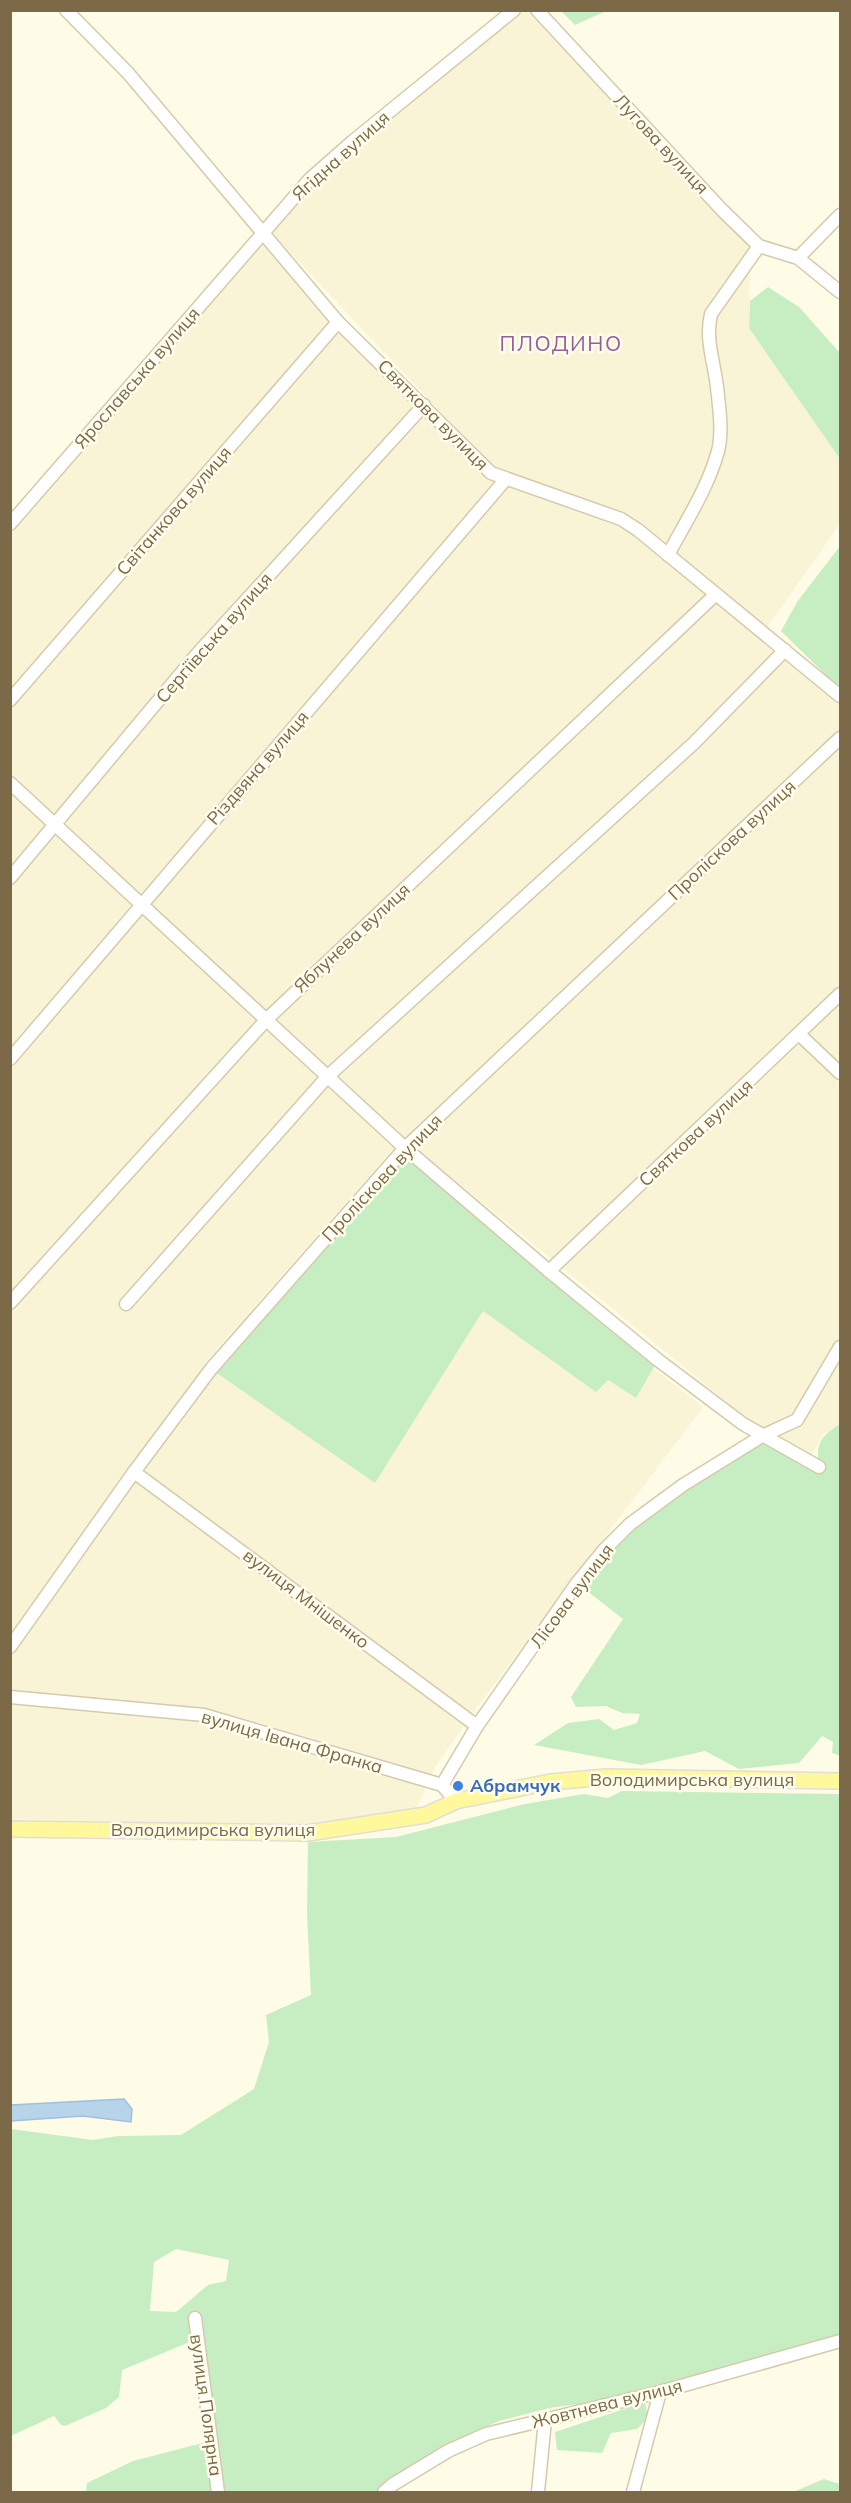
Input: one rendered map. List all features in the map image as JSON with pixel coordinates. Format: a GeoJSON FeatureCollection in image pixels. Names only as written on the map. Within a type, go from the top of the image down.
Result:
{"type":"FeatureCollection","features":[{"type":"Feature","properties":{"kind":"main road","name":"Володимирська вулиця"},"geometry":{"type":"LineString","coordinates":[[10,1829],[308,1833],[426,1815],[456,1801],[550,1782],[607,1777],[840,1781]]}},
{"type":"Feature","properties":{"kind":"street"},"geometry":{"type":"LineString","coordinates":[[66,10],[128,72],[264,232]]}},
{"type":"Feature","properties":{"kind":"street","name":"Ягідна вулиця"},"geometry":{"type":"LineString","coordinates":[[264,232],[310,179],[514,10]]}},
{"type":"Feature","properties":{"kind":"street","name":"Лугова вулиця"},"geometry":{"type":"LineString","coordinates":[[537,10],[722,210],[759,246],[798,258]]}},
{"type":"Feature","properties":{"kind":"street"},"geometry":{"type":"LineString","coordinates":[[840,215],[798,258],[840,292]]}},
{"type":"Feature","properties":{"kind":"street","name":"Святкова вулиця"},"geometry":{"type":"LineString","coordinates":[[264,232],[338,322],[491,473],[621,519],[840,696]]}},
{"type":"Feature","properties":{"kind":"street","name":"Ярославська вулиця"},"geometry":{"type":"LineString","coordinates":[[10,524],[264,232]]}},
{"type":"Feature","properties":{"kind":"street"},"geometry":{"type":"LineString","coordinates":[[668,555],[705,485],[718,449],[717,385],[708,327],[711,314],[759,246]]}},
{"type":"Feature","properties":{"kind":"street","name":"Світанкова вулиця"},"geometry":{"type":"LineString","coordinates":[[10,700],[338,322]]}},
{"type":"Feature","properties":{"kind":"street","name":"Сергіївська вулиця"},"geometry":{"type":"LineString","coordinates":[[10,878],[57,825],[198,653],[424,405]]}},
{"type":"Feature","properties":{"kind":"street","name":"Різдвяна вулиця"},"geometry":{"type":"LineString","coordinates":[[10,1059],[506,479]]}},
{"type":"Feature","properties":{"kind":"street","name":"Яблунева вулиця"},"geometry":{"type":"LineString","coordinates":[[10,1303],[267,1019],[716,595]]}},
{"type":"Feature","properties":{"kind":"street"},"geometry":{"type":"LineString","coordinates":[[126,1304],[328,1076],[694,743],[784,650]]}},
{"type":"Feature","properties":{"kind":"street","name":"Проліскова вулиця"},"geometry":{"type":"LineString","coordinates":[[10,1647],[134,1472],[211,1369],[405,1148],[840,738]]}},
{"type":"Feature","properties":{"kind":"street"},"geometry":{"type":"LineString","coordinates":[[10,783],[405,1148],[549,1271],[658,1360],[762,1436],[819,1467]]}},
{"type":"Feature","properties":{"kind":"street","name":"Святкова вулиця"},"geometry":{"type":"LineString","coordinates":[[549,1271],[800,1035],[840,994]]}},
{"type":"Feature","properties":{"kind":"street"},"geometry":{"type":"LineString","coordinates":[[800,1035],[840,1073]]}},
{"type":"Feature","properties":{"kind":"street","name":"Лісова вулиця"},"geometry":{"type":"LineString","coordinates":[[442,1785],[477,1726],[577,1583],[630,1524],[683,1485],[762,1436],[797,1420],[840,1347]]}},
{"type":"Feature","properties":{"kind":"street","name":"вулиця Мнішенко"},"geometry":{"type":"LineString","coordinates":[[134,1472],[477,1726]]}},
{"type":"Feature","properties":{"kind":"street","name":"вулиця Івана Франка"},"geometry":{"type":"LineString","coordinates":[[10,1697],[204,1715],[442,1785]]}},
{"type":"Feature","properties":{"kind":"street"},"geometry":{"type":"LineString","coordinates":[[442,1785],[456,1801]]}},
{"type":"Feature","properties":{"kind":"street","name":"вулиця Полярна"},"geometry":{"type":"LineString","coordinates":[[195,2318],[218,2493]]}},
{"type":"Feature","properties":{"kind":"street","name":"Жовтнева вулиця"},"geometry":{"type":"LineString","coordinates":[[384,2493],[392,2485],[448,2451],[486,2434],[660,2392],[840,2341]]}},
{"type":"Feature","properties":{"kind":"street"},"geometry":{"type":"LineString","coordinates":[[633,2493],[660,2392]]}},
{"type":"Feature","properties":{"kind":"street"},"geometry":{"type":"LineString","coordinates":[[537,2493],[544,2420]]}},
{"type":"Feature","properties":{"kind":"shaded area"},"geometry":{"type":"Polygon","coordinates":[[[524,11],[527,11],[750,248],[749,328],[840,459],[840,524],[759,639],[840,704],[840,1424],[823,1435],[812,1454],[760,1429],[403,1138],[204,1364],[375,1482],[483,1311],[596,1391],[608,1379],[636,1397],[653,1368],[703,1407],[477,1707],[435,1767],[415,1811],[313,1826],[11,1819],[11,1068],[508,484],[272,233],[314,182],[524,11]]]}},
{"type":"Feature","properties":{"kind":"shaded area"},"geometry":{"type":"Polygon","coordinates":[[[263,241],[329,322],[494,484],[11,1052],[11,535],[263,241]]]}},
{"type":"Feature","properties":{"kind":"green space"},"geometry":{"type":"Polygon","coordinates":[[[561,11],[606,11],[575,25],[561,11]]]}},
{"type":"Feature","properties":{"kind":"green space"},"geometry":{"type":"Polygon","coordinates":[[[768,287],[799,307],[840,353],[840,459],[749,328],[750,301],[768,287]]]}},
{"type":"Feature","properties":{"kind":"green space"},"geometry":{"type":"Polygon","coordinates":[[[840,546],[840,689],[781,631],[797,602],[840,546]]]}},
{"type":"Feature","properties":{"kind":"green space"},"geometry":{"type":"Polygon","coordinates":[[[405,1148],[658,1360],[636,1398],[608,1380],[596,1392],[483,1311],[375,1483],[211,1369],[405,1148]]]}},
{"type":"Feature","properties":{"kind":"green space"},"geometry":{"type":"Polygon","coordinates":[[[840,1424],[840,1756],[832,1753],[833,1742],[822,1736],[799,1763],[739,1769],[705,1751],[641,1765],[534,1745],[568,1723],[599,1719],[614,1730],[637,1723],[640,1714],[622,1713],[606,1706],[576,1707],[571,1697],[623,1619],[577,1583],[629,1524],[762,1436],[819,1466],[818,1451],[821,1440],[840,1424]]]}},
{"type":"Feature","properties":{"kind":"green space"},"geometry":{"type":"Polygon","coordinates":[[[622,1791],[840,1794],[840,2334],[771,2356],[603,2401],[549,2408],[499,2421],[472,2433],[427,2459],[378,2492],[86,2492],[87,2483],[133,2461],[218,2439],[197,2339],[122,2370],[119,2397],[106,2408],[65,2426],[61,2425],[54,2416],[11,2436],[11,2129],[93,2140],[118,2136],[181,2135],[254,2089],[269,2042],[266,2015],[311,1995],[307,1914],[308,1842],[396,1837],[525,1804],[584,1794],[608,1798],[622,1791]],[[176,2249],[154,2262],[150,2311],[176,2312],[208,2285],[226,2281],[229,2260],[176,2249]]]}},
{"type":"Feature","properties":{"kind":"green space"},"geometry":{"type":"Polygon","coordinates":[[[645,2402],[648,2418],[637,2429],[611,2433],[602,2453],[557,2450],[555,2432],[645,2402]]]}},
{"type":"Feature","properties":{"kind":"green space"},"geometry":{"type":"Polygon","coordinates":[[[824,2479],[840,2484],[839,2492],[793,2492],[824,2479]]]}},
{"type":"Feature","properties":{"kind":"water"},"geometry":{"type":"Polygon","coordinates":[[[124,2099],[132,2109],[131,2122],[83,2116],[11,2121],[11,2105],[124,2099]]]}},
{"type":"Feature","properties":{"kind":"place","name":"Абрамчук"},"geometry":{"type":"Point","coordinates":[458,1786]}},
{"type":"Feature","properties":{"kind":"district","name":"ПЛОДИНО"},"geometry":{"type":"Point","coordinates":[561,344]}}]}
